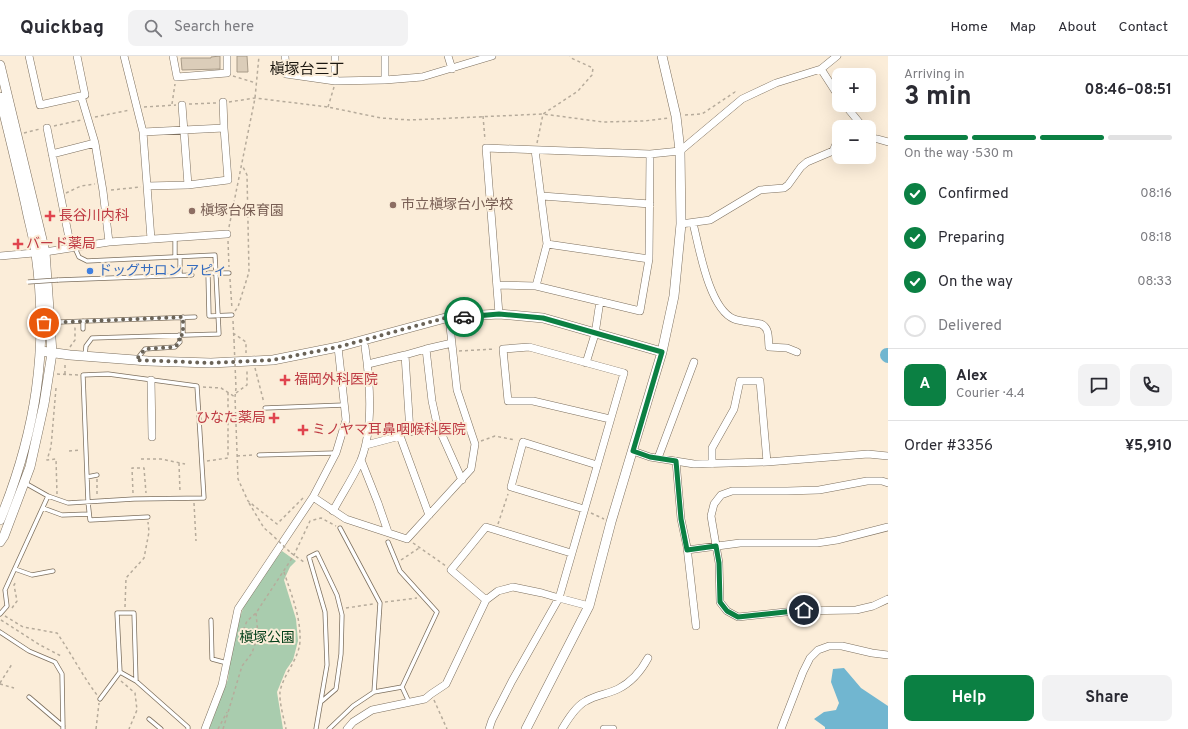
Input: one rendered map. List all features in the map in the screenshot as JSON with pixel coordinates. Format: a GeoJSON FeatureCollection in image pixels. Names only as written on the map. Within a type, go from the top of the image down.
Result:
{"type":"FeatureCollection","features":[{"type":"Feature","properties":{"kind":"street"},"geometry":{"type":"LineString","coordinates":[[29,56],[40,105],[85,95],[76,56]]}},
{"type":"Feature","properties":{"kind":"street"},"geometry":{"type":"LineString","coordinates":[[124,56],[143,132],[151,239]]}},
{"type":"Feature","properties":{"kind":"street"},"geometry":{"type":"LineString","coordinates":[[173,56],[177,77],[227,73],[227,56]]}},
{"type":"Feature","properties":{"kind":"street"},"geometry":{"type":"LineString","coordinates":[[285,56],[286,74],[336,81],[386,80],[422,77],[492,56]]}},
{"type":"Feature","properties":{"kind":"street"},"geometry":{"type":"LineString","coordinates":[[335,56],[336,81]]}},
{"type":"Feature","properties":{"kind":"street"},"geometry":{"type":"LineString","coordinates":[[385,56],[386,80]]}},
{"type":"Feature","properties":{"kind":"street"},"geometry":{"type":"LineString","coordinates":[[448,56],[452,69]]}},
{"type":"Feature","properties":{"kind":"street"},"geometry":{"type":"LineString","coordinates":[[526,729],[589,606],[611,522],[662,352],[674,296],[681,224],[680,151],[676,116],[662,56]]}},
{"type":"Feature","properties":{"kind":"street"},"geometry":{"type":"LineString","coordinates":[[499,314],[486,148],[650,154],[680,151],[742,99],[776,83],[821,69],[837,56]]}},
{"type":"Feature","properties":{"kind":"street"},"geometry":{"type":"LineString","coordinates":[[0,65],[45,252],[52,353],[44,404],[30,467],[4,536],[0,542]]}},
{"type":"Feature","properties":{"kind":"street"},"geometry":{"type":"LineString","coordinates":[[821,69],[832,86]]}},
{"type":"Feature","properties":{"kind":"street"},"geometry":{"type":"LineString","coordinates":[[81,96],[95,143],[109,242]]}},
{"type":"Feature","properties":{"kind":"street"},"geometry":{"type":"LineString","coordinates":[[0,97],[36,253],[40,302],[41,351],[38,383],[27,441],[10,495],[0,520]]}},
{"type":"Feature","properties":{"kind":"street"},"geometry":{"type":"LineString","coordinates":[[147,186],[188,185],[228,180],[223,102]]}},
{"type":"Feature","properties":{"kind":"street"},"geometry":{"type":"LineString","coordinates":[[182,105],[188,185]]}},
{"type":"Feature","properties":{"kind":"street"},"geometry":{"type":"LineString","coordinates":[[47,128],[73,248]]}},
{"type":"Feature","properties":{"kind":"street"},"geometry":{"type":"LineString","coordinates":[[143,132],[224,128]]}},
{"type":"Feature","properties":{"kind":"street"},"geometry":{"type":"LineString","coordinates":[[876,139],[888,142]]}},
{"type":"Feature","properties":{"kind":"street"},"geometry":{"type":"LineString","coordinates":[[52,154],[95,143]]}},
{"type":"Feature","properties":{"kind":"street"},"geometry":{"type":"LineString","coordinates":[[535,150],[547,244],[536,286]]}},
{"type":"Feature","properties":{"kind":"street"},"geometry":{"type":"LineString","coordinates":[[681,224],[710,220],[760,190],[784,188],[807,162],[832,150]]}},
{"type":"Feature","properties":{"kind":"street"},"geometry":{"type":"LineString","coordinates":[[497,285],[536,286],[640,311],[648,259],[650,154]]}},
{"type":"Feature","properties":{"kind":"street"},"geometry":{"type":"LineString","coordinates":[[542,196],[650,204]]}},
{"type":"Feature","properties":{"kind":"street"},"geometry":{"type":"LineString","coordinates":[[693,223],[707,279],[721,308],[728,316],[734,319],[765,326],[767,329],[769,347],[787,348],[797,352]]}},
{"type":"Feature","properties":{"kind":"street"},"geometry":{"type":"LineString","coordinates":[[1,254],[36,253],[109,242],[227,234]]}},
{"type":"Feature","properties":{"kind":"street"},"geometry":{"type":"LineString","coordinates":[[547,244],[648,259]]}},
{"type":"Feature","properties":{"kind":"street"},"geometry":{"type":"LineString","coordinates":[[586,362],[595,334],[600,301]]}},
{"type":"Feature","properties":{"kind":"street"},"geometry":{"type":"LineString","coordinates":[[41,351],[136,360],[211,363],[273,360],[338,347],[449,317],[499,314],[543,318],[662,352]]}},
{"type":"Feature","properties":{"kind":"street"},"geometry":{"type":"LineString","coordinates":[[313,497],[346,519],[407,538],[471,469],[475,444],[457,390],[449,317]]}},
{"type":"Feature","properties":{"kind":"street"},"geometry":{"type":"LineString","coordinates":[[368,364],[452,343]]}},
{"type":"Feature","properties":{"kind":"street"},"geometry":{"type":"LineString","coordinates":[[206,729],[222,685],[238,609],[313,497],[336,453],[346,420],[338,347]]}},
{"type":"Feature","properties":{"kind":"street"},"geometry":{"type":"LineString","coordinates":[[333,511],[361,460],[366,445],[370,412],[368,364],[365,347]]}},
{"type":"Feature","properties":{"kind":"street"},"geometry":{"type":"LineString","coordinates":[[489,729],[512,681],[559,598],[624,373],[529,347],[503,349],[508,401],[533,401],[610,419]]}},
{"type":"Feature","properties":{"kind":"street"},"geometry":{"type":"LineString","coordinates":[[426,349],[432,401],[437,424],[462,480]]}},
{"type":"Feature","properties":{"kind":"street"},"geometry":{"type":"LineString","coordinates":[[405,355],[410,432]]}},
{"type":"Feature","properties":{"kind":"street"},"geometry":{"type":"LineString","coordinates":[[658,458],[694,362]]}},
{"type":"Feature","properties":{"kind":"street"},"geometry":{"type":"LineString","coordinates":[[151,380],[152,437]]}},
{"type":"Feature","properties":{"kind":"street"},"geometry":{"type":"LineString","coordinates":[[712,464],[712,448],[734,409],[740,381],[760,381],[767,462]]}},
{"type":"Feature","properties":{"kind":"street"},"geometry":{"type":"LineString","coordinates":[[366,445],[437,424]]}},
{"type":"Feature","properties":{"kind":"street"},"geometry":{"type":"LineString","coordinates":[[400,436],[429,515]]}},
{"type":"Feature","properties":{"kind":"street"},"geometry":{"type":"LineString","coordinates":[[584,509],[511,488],[523,442],[597,464]]}},
{"type":"Feature","properties":{"kind":"street"},"geometry":{"type":"LineString","coordinates":[[633,451],[658,458],[694,464],[767,462],[868,454],[888,456]]}},
{"type":"Feature","properties":{"kind":"street"},"geometry":{"type":"LineString","coordinates":[[361,460],[388,532]]}},
{"type":"Feature","properties":{"kind":"street"},"geometry":{"type":"LineString","coordinates":[[676,461],[681,519],[687,550],[696,626]]}},
{"type":"Feature","properties":{"kind":"street"},"geometry":{"type":"LineString","coordinates":[[888,483],[882,481],[867,481],[811,490],[732,491],[721,495],[714,504],[711,516],[719,563],[720,602],[727,611],[738,617],[802,610],[856,610],[873,606],[888,599]]}},
{"type":"Feature","properties":{"kind":"street"},"geometry":{"type":"LineString","coordinates":[[486,600],[451,570],[486,527],[571,553]]}},
{"type":"Feature","properties":{"kind":"street"},"geometry":{"type":"LineString","coordinates":[[687,550],[758,542],[817,543],[837,540],[888,527]]}},
{"type":"Feature","properties":{"kind":"street"},"geometry":{"type":"LineString","coordinates":[[347,729],[353,722],[372,710],[425,699],[446,684],[486,600],[498,591],[513,587],[542,593],[589,606]]}},
{"type":"Feature","properties":{"kind":"street"},"geometry":{"type":"LineString","coordinates":[[781,729],[803,672],[810,658],[818,650],[829,646],[842,646],[872,654],[888,655]]}},
{"type":"Feature","properties":{"kind":"street"},"geometry":{"type":"LineString","coordinates":[[562,729],[568,719],[585,701],[618,689],[632,680],[641,671],[648,658]]}},
{"type":"Feature","properties":{"kind":"street"},"geometry":{"type":"LineString","coordinates":[[604,729],[613,729]]}},
{"type":"Feature","properties":{"kind":"lane"},"geometry":{"type":"LineString","coordinates":[[175,238],[180,275]]}},
{"type":"Feature","properties":{"kind":"lane"},"geometry":{"type":"LineString","coordinates":[[73,248],[79,257],[87,261],[215,255],[219,334],[92,338],[86,346],[85,356]]}},
{"type":"Feature","properties":{"kind":"lane"},"geometry":{"type":"LineString","coordinates":[[229,273],[208,273],[209,316],[232,315]]}},
{"type":"Feature","properties":{"kind":"lane"},"geometry":{"type":"LineString","coordinates":[[28,282],[192,275]]}},
{"type":"Feature","properties":{"kind":"lane"},"geometry":{"type":"LineString","coordinates":[[136,360],[145,349],[175,347],[180,342],[183,317]]}},
{"type":"Feature","properties":{"kind":"lane"},"geometry":{"type":"LineString","coordinates":[[29,324],[195,317]]}},
{"type":"Feature","properties":{"kind":"lane"},"geometry":{"type":"LineString","coordinates":[[83,322],[83,329]]}},
{"type":"Feature","properties":{"kind":"lane"},"geometry":{"type":"LineString","coordinates":[[24,482],[48,496],[68,503],[88,502],[98,502],[134,499],[204,498],[197,386],[108,374],[83,375],[88,502],[90,520],[148,517]]}},
{"type":"Feature","properties":{"kind":"lane"},"geometry":{"type":"LineString","coordinates":[[265,408],[345,405]]}},
{"type":"Feature","properties":{"kind":"lane"},"geometry":{"type":"LineString","coordinates":[[258,455],[336,453]]}},
{"type":"Feature","properties":{"kind":"lane"},"geometry":{"type":"LineString","coordinates":[[87,477],[97,475]]}},
{"type":"Feature","properties":{"kind":"lane"},"geometry":{"type":"LineString","coordinates":[[0,614],[7,606],[6,590],[17,570],[48,496]]}},
{"type":"Feature","properties":{"kind":"lane"},"geometry":{"type":"LineString","coordinates":[[43,508],[62,515],[89,514]]}},
{"type":"Feature","properties":{"kind":"lane"},"geometry":{"type":"LineString","coordinates":[[340,528],[380,603],[374,692]]}},
{"type":"Feature","properties":{"kind":"lane"},"geometry":{"type":"LineString","coordinates":[[388,542],[400,571],[437,612],[402,687]]}},
{"type":"Feature","properties":{"kind":"lane"},"geometry":{"type":"LineString","coordinates":[[316,729],[327,666],[325,612],[309,557],[317,553],[337,595],[342,615],[341,654],[336,688],[322,701]]}},
{"type":"Feature","properties":{"kind":"lane"},"geometry":{"type":"LineString","coordinates":[[17,570],[32,575],[53,571]]}},
{"type":"Feature","properties":{"kind":"lane"},"geometry":{"type":"LineString","coordinates":[[100,699],[120,672],[117,613],[134,613],[136,681]]}},
{"type":"Feature","properties":{"kind":"lane"},"geometry":{"type":"LineString","coordinates":[[211,620],[212,659],[227,663]]}},
{"type":"Feature","properties":{"kind":"lane"},"geometry":{"type":"LineString","coordinates":[[0,632],[29,651],[55,662],[62,674],[63,728]]}},
{"type":"Feature","properties":{"kind":"lane"},"geometry":{"type":"LineString","coordinates":[[120,672],[136,681],[188,729]]}},
{"type":"Feature","properties":{"kind":"lane"},"geometry":{"type":"LineString","coordinates":[[329,729],[353,706],[374,692],[402,687]]}},
{"type":"Feature","properties":{"kind":"lane"},"geometry":{"type":"LineString","coordinates":[[402,687],[409,702]]}},
{"type":"Feature","properties":{"kind":"lane"},"geometry":{"type":"LineString","coordinates":[[29,697],[63,728]]}},
{"type":"Feature","properties":{"kind":"lane"},"geometry":{"type":"LineString","coordinates":[[149,718],[162,729]]}},
{"type":"Feature","properties":{"kind":"path"},"geometry":{"type":"LineString","coordinates":[[242,165],[247,175],[249,272],[238,307],[232,314],[227,234],[255,98],[259,56]]}},
{"type":"Feature","properties":{"kind":"path"},"geometry":{"type":"LineString","coordinates":[[535,150],[543,114],[578,91],[592,75],[593,68],[571,58],[570,56]]}},
{"type":"Feature","properties":{"kind":"path"},"geometry":{"type":"LineString","coordinates":[[227,73],[256,83]]}},
{"type":"Feature","properties":{"kind":"path"},"geometry":{"type":"LineString","coordinates":[[172,105],[177,77]]}},
{"type":"Feature","properties":{"kind":"path"},"geometry":{"type":"LineString","coordinates":[[328,107],[336,81]]}},
{"type":"Feature","properties":{"kind":"path"},"geometry":{"type":"LineString","coordinates":[[683,116],[702,114],[735,92],[742,99]]}},
{"type":"Feature","properties":{"kind":"path"},"geometry":{"type":"LineString","coordinates":[[255,98],[328,107],[381,118],[410,120],[543,114],[602,122],[644,121],[670,118]]}},
{"type":"Feature","properties":{"kind":"path"},"geometry":{"type":"LineString","coordinates":[[483,116],[486,148]]}},
{"type":"Feature","properties":{"kind":"path"},"geometry":{"type":"LineString","coordinates":[[61,195],[81,186],[147,186]]}},
{"type":"Feature","properties":{"kind":"path"},"geometry":{"type":"LineString","coordinates":[[232,315],[236,388],[238,479],[248,501],[264,528],[291,553],[312,568]]}},
{"type":"Feature","properties":{"kind":"path"},"geometry":{"type":"LineString","coordinates":[[65,374],[66,354],[75,340],[75,328],[83,329]]}},
{"type":"Feature","properties":{"kind":"path"},"geometry":{"type":"LineString","coordinates":[[233,333],[246,342],[250,361],[265,408]]}},
{"type":"Feature","properties":{"kind":"path"},"geometry":{"type":"LineString","coordinates":[[453,351],[503,349]]}},
{"type":"Feature","properties":{"kind":"path"},"geometry":{"type":"LineString","coordinates":[[236,394],[247,385],[250,361]]}},
{"type":"Feature","properties":{"kind":"path"},"geometry":{"type":"LineString","coordinates":[[57,374],[83,375]]}},
{"type":"Feature","properties":{"kind":"path"},"geometry":{"type":"LineString","coordinates":[[197,386],[221,388],[235,397]]}},
{"type":"Feature","properties":{"kind":"path"},"geometry":{"type":"LineString","coordinates":[[56,388],[51,447],[47,460],[56,459],[57,499]]}},
{"type":"Feature","properties":{"kind":"path"},"geometry":{"type":"LineString","coordinates":[[201,462],[228,458],[228,392]]}},
{"type":"Feature","properties":{"kind":"path"},"geometry":{"type":"LineString","coordinates":[[475,444],[495,436],[523,442]]}},
{"type":"Feature","properties":{"kind":"path"},"geometry":{"type":"LineString","coordinates":[[69,451],[86,450]]}},
{"type":"Feature","properties":{"kind":"path"},"geometry":{"type":"LineString","coordinates":[[237,456],[258,455]]}},
{"type":"Feature","properties":{"kind":"path"},"geometry":{"type":"LineString","coordinates":[[141,459],[161,459],[185,464]]}},
{"type":"Feature","properties":{"kind":"path"},"geometry":{"type":"LineString","coordinates":[[179,462],[180,492]]}},
{"type":"Feature","properties":{"kind":"path"},"geometry":{"type":"LineString","coordinates":[[134,499],[132,468],[144,468],[146,499]]}},
{"type":"Feature","properties":{"kind":"path"},"geometry":{"type":"LineString","coordinates":[[97,475],[98,502]]}},
{"type":"Feature","properties":{"kind":"path"},"geometry":{"type":"LineString","coordinates":[[496,530],[511,488]]}},
{"type":"Feature","properties":{"kind":"path"},"geometry":{"type":"LineString","coordinates":[[248,501],[277,524],[304,496]]}},
{"type":"Feature","properties":{"kind":"path"},"geometry":{"type":"LineString","coordinates":[[194,498],[196,541]]}},
{"type":"Feature","properties":{"kind":"path"},"geometry":{"type":"LineString","coordinates":[[584,509],[611,522]]}},
{"type":"Feature","properties":{"kind":"path"},"geometry":{"type":"LineString","coordinates":[[125,613],[126,578],[144,558],[149,532],[148,517]]}},
{"type":"Feature","properties":{"kind":"path"},"geometry":{"type":"LineString","coordinates":[[397,564],[420,548]]}},
{"type":"Feature","properties":{"kind":"path"},"geometry":{"type":"LineString","coordinates":[[17,570],[14,585],[17,601],[5,616],[23,627],[56,633],[67,647],[82,676],[100,699],[96,729]]}},
{"type":"Feature","properties":{"kind":"path"},"geometry":{"type":"LineString","coordinates":[[284,572],[298,618],[300,642],[295,661],[286,676],[280,693],[286,729]]}},
{"type":"Feature","properties":{"kind":"path"},"geometry":{"type":"LineString","coordinates":[[223,729],[242,666],[252,653],[258,635],[256,613]]}},
{"type":"Feature","properties":{"kind":"path"},"geometry":{"type":"LineString","coordinates":[[0,619],[40,645],[61,656]]}},
{"type":"Feature","properties":{"kind":"path"},"geometry":{"type":"LineString","coordinates":[[12,664],[0,683],[14,688]]}},
{"type":"Feature","properties":{"kind":"path"},"geometry":{"type":"LineString","coordinates":[[117,677],[135,693],[137,710],[129,729]]}},
{"type":"Feature","properties":{"kind":"path"},"geometry":{"type":"LineString","coordinates":[[431,694],[447,729]]}},
{"type":"Feature","properties":{"kind":"path"},"geometry":{"type":"LineString","coordinates":[[218,729],[229,709]]}},
{"type":"Feature","properties":{"kind":"green space","name":"槇塚公園"},"geometry":{"type":"Polygon","coordinates":[[[282,551],[296,561],[290,567],[284,580],[296,619],[298,641],[293,660],[286,670],[277,692],[283,729],[209,729],[228,679],[230,659],[244,606],[266,572],[282,551]]]}},
{"type":"Feature","properties":{"kind":"water"},"geometry":{"type":"Polygon","coordinates":[[[844,668],[861,688],[888,706],[888,729],[825,729],[825,727],[814,719],[824,712],[836,710],[839,703],[831,682],[833,669],[844,668]]]}},
{"type":"Feature","properties":{"kind":"building"},"geometry":{"type":"Polygon","coordinates":[[[220,56],[220,69],[182,70],[181,58],[211,58],[220,56]]]}},
{"type":"Feature","properties":{"kind":"building"},"geometry":{"type":"Polygon","coordinates":[[[237,56],[247,56],[248,72],[237,72],[237,56]]]}},
{"type":"Feature","properties":{"kind":"way so far"},"geometry":{"type":"LineString","coordinates":[[44,323],[183,317],[183,335],[179,335],[180,342],[175,347],[145,349],[136,360],[211,363],[273,360],[338,347],[449,317],[464,317]]}},
{"type":"Feature","properties":{"kind":"place","name":"市立槇塚台小学校"},"geometry":{"type":"Point","coordinates":[393,205]}},
{"type":"Feature","properties":{"kind":"place","name":"槇塚台保育園"},"geometry":{"type":"Point","coordinates":[192,211]}},
{"type":"Feature","properties":{"kind":"place","name":"長谷川内科"},"geometry":{"type":"Point","coordinates":[50,216]}},
{"type":"Feature","properties":{"kind":"place","name":"バード薬局"},"geometry":{"type":"Point","coordinates":[18,244]}},
{"type":"Feature","properties":{"kind":"place","name":"ドッグサロン アピィ"},"geometry":{"type":"Point","coordinates":[90,271]}},
{"type":"Feature","properties":{"kind":"place","name":"福岡外科医院"},"geometry":{"type":"Point","coordinates":[285,380]}},
{"type":"Feature","properties":{"kind":"place","name":"ひなた薬局"},"geometry":{"type":"Point","coordinates":[274,418]}},
{"type":"Feature","properties":{"kind":"place","name":"ミノヤマ耳鼻咽喉科医院"},"geometry":{"type":"Point","coordinates":[303,430]}},
{"type":"Feature","properties":{"kind":"district","name":"槇塚台三丁"},"geometry":{"type":"Point","coordinates":[307,70]}},
{"type":"Feature","properties":{"kind":"route"},"geometry":{"type":"LineString","coordinates":[[464,317],[499,314],[543,318],[662,352],[633,451],[650,457],[676,461],[681,519],[687,550],[716,546],[719,563],[720,602],[727,611],[738,617],[769,615],[804,610]]}}]}
